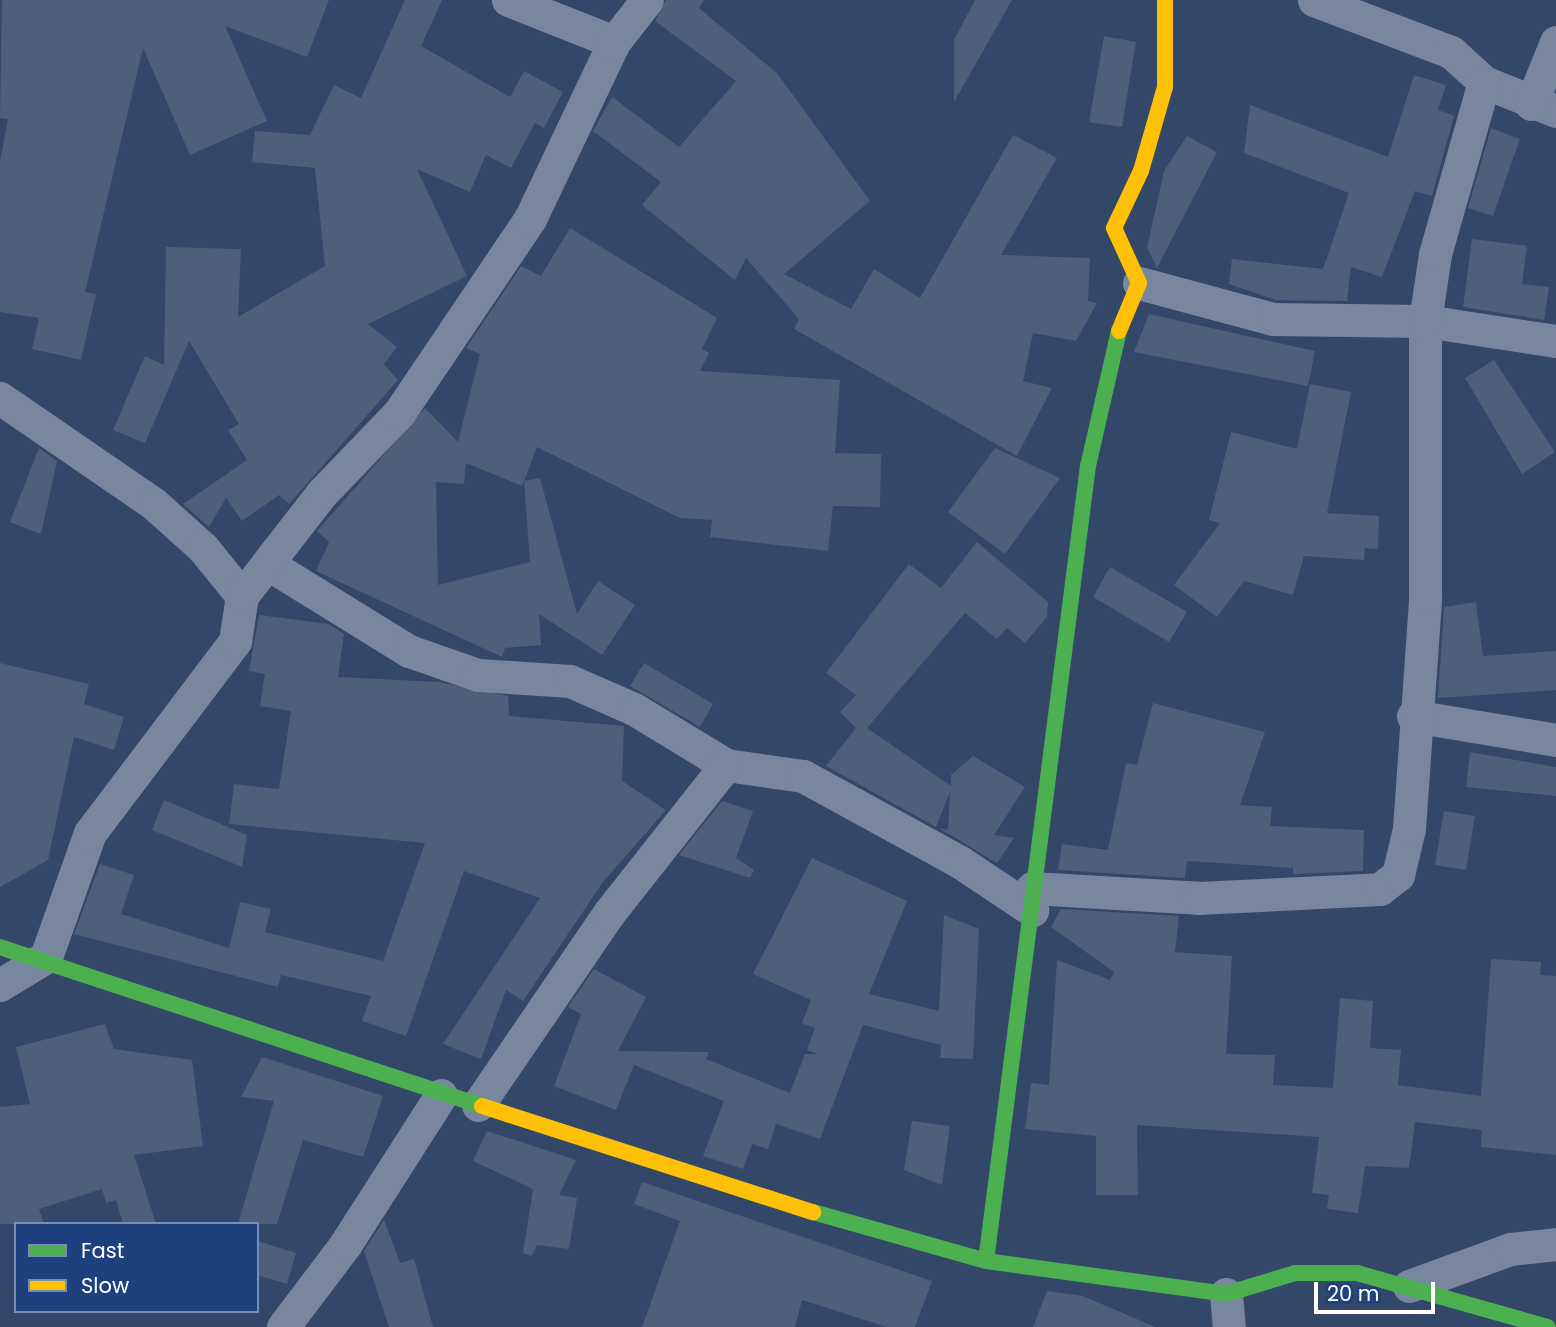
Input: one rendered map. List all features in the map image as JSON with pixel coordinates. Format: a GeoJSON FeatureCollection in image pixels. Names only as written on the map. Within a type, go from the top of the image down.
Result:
{"type":"FeatureCollection","features":[{"type":"Feature","properties":{"kind":"street"},"geometry":{"type":"LineString","coordinates":[[508,0],[614,42]]}},
{"type":"Feature","properties":{"kind":"street"},"geometry":{"type":"LineString","coordinates":[[0,985],[46,957],[90,833],[235,641],[242,596],[322,493],[399,413],[530,219],[614,42],[647,0]]}},
{"type":"Feature","properties":{"kind":"street"},"geometry":{"type":"LineString","coordinates":[[986,1261],[1088,466],[1114,342],[1139,283],[1114,228],[1141,171],[1165,87],[1165,0]]}},
{"type":"Feature","properties":{"kind":"street"},"geometry":{"type":"LineString","coordinates":[[1314,0],[1451,52],[1484,82],[1544,107],[1556,43]]}},
{"type":"Feature","properties":{"kind":"street"},"geometry":{"type":"LineString","coordinates":[[268,564],[410,651],[478,675],[570,681],[634,709],[726,765],[803,776],[1032,899],[1198,898],[1380,889],[1398,875],[1409,830],[1413,716],[1425,598],[1425,321],[1435,254],[1484,82]]}},
{"type":"Feature","properties":{"kind":"street"},"geometry":{"type":"LineString","coordinates":[[1139,283],[1273,319],[1425,321],[1556,341]]}},
{"type":"Feature","properties":{"kind":"street"},"geometry":{"type":"LineString","coordinates":[[0,398],[153,503],[203,548],[242,596]]}},
{"type":"Feature","properties":{"kind":"street"},"geometry":{"type":"LineString","coordinates":[[1413,716],[1556,740]]}},
{"type":"Feature","properties":{"kind":"street"},"geometry":{"type":"LineString","coordinates":[[478,1105],[609,913],[726,765]]}},
{"type":"Feature","properties":{"kind":"street"},"geometry":{"type":"LineString","coordinates":[[0,947],[46,957],[440,1096],[478,1105],[737,1190],[890,1228],[986,1261],[1226,1294],[1295,1273],[1357,1273],[1548,1327]]}},
{"type":"Feature","properties":{"kind":"street"},"geometry":{"type":"LineString","coordinates":[[283,1327],[345,1245],[440,1096]]}},
{"type":"Feature","properties":{"kind":"street"},"geometry":{"type":"LineString","coordinates":[[1409,1286],[1510,1249],[1556,1244]]}},
{"type":"Feature","properties":{"kind":"street"},"geometry":{"type":"LineString","coordinates":[[1226,1294],[1229,1327]]}},
{"type":"Feature","properties":{"kind":"building"},"geometry":{"type":"Polygon","coordinates":[[[2,0],[329,0],[307,57],[225,26],[267,121],[190,155],[143,48],[85,292],[96,294],[81,360],[32,349],[39,318],[0,312],[0,162],[8,119],[0,118],[2,0]]]}},
{"type":"Feature","properties":{"kind":"building"},"geometry":{"type":"Polygon","coordinates":[[[405,0],[442,0],[421,46],[510,97],[524,71],[563,92],[544,128],[535,123],[511,168],[486,155],[470,192],[417,169],[467,276],[368,324],[397,347],[384,364],[398,380],[289,504],[279,495],[242,521],[226,498],[209,527],[183,504],[247,460],[228,430],[239,424],[189,341],[145,443],[113,430],[145,356],[164,365],[166,247],[241,249],[238,317],[325,266],[315,168],[252,162],[255,131],[310,135],[334,85],[361,98],[405,0]]]}},
{"type":"Feature","properties":{"kind":"building"},"geometry":{"type":"Polygon","coordinates":[[[666,0],[704,0],[699,8],[777,73],[870,201],[784,274],[851,309],[874,269],[920,298],[1013,135],[1057,158],[1001,255],[1090,258],[1088,301],[1097,303],[1076,341],[1033,333],[1023,381],[1052,388],[1017,456],[794,329],[799,319],[746,258],[735,280],[642,205],[661,182],[593,131],[612,97],[679,147],[736,81],[655,21],[666,0]]]}},
{"type":"Feature","properties":{"kind":"building"},"geometry":{"type":"Polygon","coordinates":[[[975,0],[1012,0],[954,102],[954,40],[975,0]]]}},
{"type":"Feature","properties":{"kind":"building"},"geometry":{"type":"Polygon","coordinates":[[[1104,36],[1136,42],[1122,127],[1089,122],[1104,36]]]}},
{"type":"Feature","properties":{"kind":"building"},"geometry":{"type":"Polygon","coordinates":[[[1414,75],[1446,85],[1438,110],[1454,116],[1432,196],[1415,191],[1382,277],[1351,267],[1347,301],[1276,300],[1229,284],[1232,259],[1323,269],[1349,193],[1244,153],[1250,105],[1388,157],[1414,75]]]}},
{"type":"Feature","properties":{"kind":"building"},"geometry":{"type":"Polygon","coordinates":[[[1491,128],[1520,139],[1493,216],[1468,208],[1491,128]]]}},
{"type":"Feature","properties":{"kind":"building"},"geometry":{"type":"Polygon","coordinates":[[[1187,136],[1217,152],[1157,268],[1147,248],[1164,171],[1187,136]]]}},
{"type":"Feature","properties":{"kind":"building"},"geometry":{"type":"Polygon","coordinates":[[[570,228],[717,318],[702,349],[709,353],[700,371],[840,380],[835,453],[881,454],[880,507],[833,506],[828,551],[710,537],[712,520],[680,518],[537,447],[524,481],[540,478],[577,614],[598,581],[635,605],[602,655],[539,614],[541,645],[505,648],[502,657],[316,571],[329,542],[317,531],[425,408],[458,442],[480,354],[466,348],[521,266],[541,276],[570,228]],[[466,463],[464,484],[436,482],[438,585],[530,562],[524,481],[522,486],[466,463]]]}},
{"type":"Feature","properties":{"kind":"building"},"geometry":{"type":"Polygon","coordinates":[[[1472,239],[1527,246],[1522,284],[1549,287],[1544,320],[1463,307],[1472,239]]]}},
{"type":"Feature","properties":{"kind":"building"},"geometry":{"type":"Polygon","coordinates":[[[1149,314],[1315,351],[1308,386],[1134,352],[1149,314]]]}},
{"type":"Feature","properties":{"kind":"building"},"geometry":{"type":"Polygon","coordinates":[[[1494,360],[1555,452],[1522,474],[1465,378],[1494,360]]]}},
{"type":"Feature","properties":{"kind":"building"},"geometry":{"type":"Polygon","coordinates":[[[1310,384],[1351,392],[1327,513],[1379,516],[1378,549],[1365,548],[1364,560],[1304,556],[1293,595],[1244,581],[1217,617],[1174,585],[1220,523],[1209,520],[1231,432],[1297,449],[1310,384]]]}},
{"type":"Feature","properties":{"kind":"building"},"geometry":{"type":"Polygon","coordinates":[[[39,448],[57,461],[41,534],[10,522],[39,448]]]}},
{"type":"Feature","properties":{"kind":"building"},"geometry":{"type":"Polygon","coordinates":[[[995,448],[1060,478],[1005,554],[948,512],[995,448]]]}},
{"type":"Feature","properties":{"kind":"building"},"geometry":{"type":"Polygon","coordinates":[[[977,542],[1048,602],[1047,617],[1025,643],[1007,628],[997,639],[965,613],[867,728],[951,786],[951,775],[973,756],[1025,787],[994,835],[1014,838],[997,863],[939,828],[948,830],[950,792],[936,827],[826,766],[856,728],[840,712],[856,695],[826,673],[909,564],[941,588],[977,542]]]}},
{"type":"Feature","properties":{"kind":"building"},"geometry":{"type":"Polygon","coordinates":[[[1110,567],[1187,612],[1169,642],[1093,597],[1110,567]]]}},
{"type":"Feature","properties":{"kind":"building"},"geometry":{"type":"Polygon","coordinates":[[[1476,602],[1483,656],[1556,651],[1556,690],[1438,698],[1444,607],[1476,602]]]}},
{"type":"Feature","properties":{"kind":"building"},"geometry":{"type":"Polygon","coordinates":[[[259,615],[329,624],[344,634],[338,677],[439,682],[508,696],[509,716],[624,726],[622,781],[666,810],[603,882],[523,1001],[506,990],[481,1059],[443,1044],[540,898],[464,871],[406,1036],[362,1021],[371,996],[281,975],[278,987],[74,934],[100,864],[134,875],[121,914],[229,948],[240,902],[271,909],[265,932],[383,961],[425,843],[229,824],[234,784],[279,789],[291,711],[260,706],[265,674],[249,671],[259,615]]]}},
{"type":"Feature","properties":{"kind":"building"},"geometry":{"type":"Polygon","coordinates":[[[0,663],[89,684],[84,704],[124,717],[114,750],[74,737],[48,860],[0,887],[0,663]]]}},
{"type":"Feature","properties":{"kind":"building"},"geometry":{"type":"Polygon","coordinates":[[[644,663],[713,704],[700,727],[630,686],[644,663]]]}},
{"type":"Feature","properties":{"kind":"building"},"geometry":{"type":"Polygon","coordinates":[[[1153,703],[1265,732],[1240,805],[1272,807],[1270,826],[1364,830],[1363,871],[1293,874],[1293,868],[1187,861],[1185,878],[1058,870],[1062,844],[1108,850],[1126,763],[1137,765],[1153,703]]]}},
{"type":"Feature","properties":{"kind":"building"},"geometry":{"type":"Polygon","coordinates":[[[1470,752],[1556,767],[1556,796],[1466,787],[1470,752]]]}},
{"type":"Feature","properties":{"kind":"building"},"geometry":{"type":"Polygon","coordinates":[[[164,800],[247,835],[242,867],[152,830],[164,800]]]}},
{"type":"Feature","properties":{"kind":"building"},"geometry":{"type":"Polygon","coordinates":[[[722,801],[753,811],[736,858],[754,870],[750,878],[679,855],[722,801]]]}},
{"type":"Feature","properties":{"kind":"building"},"geometry":{"type":"Polygon","coordinates":[[[1444,811],[1475,816],[1466,870],[1435,865],[1444,811]]]}},
{"type":"Feature","properties":{"kind":"building"},"geometry":{"type":"Polygon","coordinates":[[[812,858],[907,901],[869,994],[939,1011],[944,915],[979,929],[973,1059],[940,1058],[941,1045],[863,1025],[820,1139],[776,1124],[768,1149],[752,1144],[743,1169],[703,1156],[724,1101],[634,1065],[616,1110],[554,1086],[581,1014],[568,1007],[594,969],[646,997],[618,1051],[709,1052],[706,1059],[790,1093],[805,1054],[817,1054],[807,1050],[815,1028],[802,1023],[811,1000],[753,974],[812,858]]]}},
{"type":"Feature","properties":{"kind":"building"},"geometry":{"type":"Polygon","coordinates":[[[1061,909],[1179,916],[1175,952],[1232,956],[1226,1054],[1275,1055],[1273,1085],[1333,1088],[1340,998],[1373,1001],[1370,1048],[1401,1050],[1398,1085],[1481,1096],[1491,959],[1541,962],[1540,975],[1556,976],[1556,1155],[1481,1147],[1482,1130],[1415,1122],[1409,1168],[1365,1166],[1358,1213],[1327,1209],[1329,1195],[1312,1193],[1319,1137],[1137,1125],[1138,1195],[1096,1195],[1096,1136],[1025,1129],[1031,1083],[1049,1085],[1057,960],[1110,980],[1114,972],[1051,927],[1061,909]]]}},
{"type":"Feature","properties":{"kind":"building"},"geometry":{"type":"Polygon","coordinates":[[[105,1024],[114,1049],[192,1060],[203,1146],[134,1155],[155,1222],[122,1222],[116,1200],[106,1203],[102,1189],[39,1209],[43,1222],[0,1224],[0,1107],[30,1104],[16,1047],[105,1024]]]}},
{"type":"Feature","properties":{"kind":"building"},"geometry":{"type":"Polygon","coordinates":[[[262,1057],[383,1096],[363,1157],[303,1140],[277,1224],[239,1222],[274,1101],[241,1097],[262,1057]]]}},
{"type":"Feature","properties":{"kind":"building"},"geometry":{"type":"Polygon","coordinates":[[[912,1121],[950,1126],[942,1185],[904,1170],[912,1121]]]}},
{"type":"Feature","properties":{"kind":"building"},"geometry":{"type":"Polygon","coordinates":[[[487,1131],[576,1160],[559,1195],[577,1198],[569,1249],[537,1245],[532,1256],[523,1253],[533,1189],[473,1161],[487,1131]]]}},
{"type":"Feature","properties":{"kind":"building"},"geometry":{"type":"Polygon","coordinates":[[[642,1182],[932,1281],[915,1327],[887,1327],[802,1300],[795,1327],[642,1327],[680,1221],[634,1204],[642,1182]]]}},
{"type":"Feature","properties":{"kind":"building"},"geometry":{"type":"Polygon","coordinates":[[[384,1220],[400,1263],[414,1259],[433,1327],[389,1327],[364,1251],[384,1220]]]}},
{"type":"Feature","properties":{"kind":"building"},"geometry":{"type":"Polygon","coordinates":[[[259,1242],[296,1253],[287,1284],[259,1276],[259,1242]]]}},
{"type":"Feature","properties":{"kind":"building"},"geometry":{"type":"Polygon","coordinates":[[[1047,1291],[1083,1296],[1155,1327],[1033,1327],[1047,1291]]]}},
{"type":"Feature","properties":{"kind":"traffic: fast"},"geometry":{"type":"LineString","coordinates":[[986,1261],[1088,466],[1119,331]]}},
{"type":"Feature","properties":{"kind":"traffic: fast"},"geometry":{"type":"LineString","coordinates":[[0,947],[482,1106]]}},
{"type":"Feature","properties":{"kind":"traffic: fast"},"geometry":{"type":"LineString","coordinates":[[813,1212],[986,1261],[1226,1294],[1295,1273],[1357,1273],[1548,1327]]}},
{"type":"Feature","properties":{"kind":"traffic: slow"},"geometry":{"type":"LineString","coordinates":[[1119,331],[1139,283],[1114,228],[1141,171],[1165,87],[1165,0]]}},
{"type":"Feature","properties":{"kind":"traffic: slow"},"geometry":{"type":"LineString","coordinates":[[482,1106],[813,1212]]}}]}
